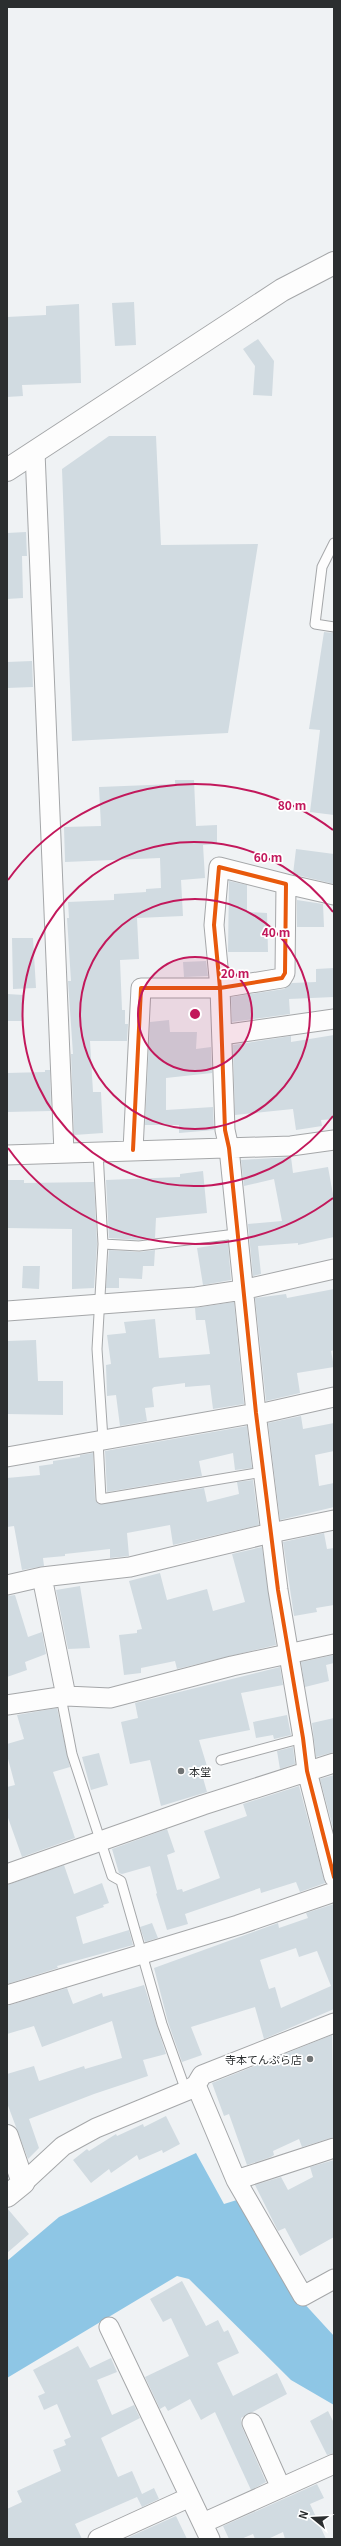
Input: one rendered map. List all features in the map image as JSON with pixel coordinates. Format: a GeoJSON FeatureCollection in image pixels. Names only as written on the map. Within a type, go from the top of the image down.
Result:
{"type":"FeatureCollection","features":[{"type":"Feature","properties":{"kind":"street"},"geometry":{"type":"LineString","coordinates":[[7,470],[282,290],[334,264]]}},
{"type":"Feature","properties":{"kind":"street"},"geometry":{"type":"LineString","coordinates":[[35,452],[64,1153]]}},
{"type":"Feature","properties":{"kind":"street"},"geometry":{"type":"LineString","coordinates":[[7,1995],[238,1925],[333,1891],[307,1771],[263,1472],[236,1234],[229,1148],[225,1130],[220,988],[214,925],[219,867],[334,895]]}},
{"type":"Feature","properties":{"kind":"street"},"geometry":{"type":"LineString","coordinates":[[133,1150],[141,988],[220,988],[282,978],[285,973],[286,884]]}},
{"type":"Feature","properties":{"kind":"street"},"geometry":{"type":"LineString","coordinates":[[222,1035],[334,1019]]}},
{"type":"Feature","properties":{"kind":"street"},"geometry":{"type":"LineString","coordinates":[[7,1155],[291,1146],[334,1140]]}},
{"type":"Feature","properties":{"kind":"street"},"geometry":{"type":"LineString","coordinates":[[7,1311],[98,1306],[196,1297],[242,1290],[334,1269]]}},
{"type":"Feature","properties":{"kind":"street"},"geometry":{"type":"LineString","coordinates":[[7,1457],[100,1439],[256,1415],[334,1397]]}},
{"type":"Feature","properties":{"kind":"street"},"geometry":{"type":"LineString","coordinates":[[7,1585],[42,1577],[130,1567],[271,1532],[334,1520]]}},
{"type":"Feature","properties":{"kind":"street"},"geometry":{"type":"LineString","coordinates":[[42,1577],[63,1696]]}},
{"type":"Feature","properties":{"kind":"street"},"geometry":{"type":"LineString","coordinates":[[7,1705],[63,1696],[110,1698],[289,1653],[334,1644]]}},
{"type":"Feature","properties":{"kind":"street"},"geometry":{"type":"LineString","coordinates":[[7,1874],[334,1763]]}},
{"type":"Feature","properties":{"kind":"street"},"geometry":{"type":"LineString","coordinates":[[15,2190],[63,2146],[96,2128],[191,2088],[202,2075],[334,2023]]}},
{"type":"Feature","properties":{"kind":"street"},"geometry":{"type":"LineString","coordinates":[[191,2088],[236,2180],[303,2296],[334,2279]]}},
{"type":"Feature","properties":{"kind":"street"},"geometry":{"type":"LineString","coordinates":[[7,2136],[15,2190]]}},
{"type":"Feature","properties":{"kind":"street"},"geometry":{"type":"LineString","coordinates":[[236,2180],[334,2148]]}},
{"type":"Feature","properties":{"kind":"street"},"geometry":{"type":"LineString","coordinates":[[109,2327],[206,2531],[281,2488],[334,2464]]}},
{"type":"Feature","properties":{"kind":"street"},"geometry":{"type":"LineString","coordinates":[[252,2423],[281,2488]]}},
{"type":"Feature","properties":{"kind":"street"},"geometry":{"type":"LineString","coordinates":[[98,2539],[190,2497]]}},
{"type":"Feature","properties":{"kind":"lane"},"geometry":{"type":"LineString","coordinates":[[334,543],[322,567],[315,624],[334,627]]}},
{"type":"Feature","properties":{"kind":"lane"},"geometry":{"type":"LineString","coordinates":[[98,1152],[103,1244],[98,1306],[97,1349],[101,1499],[263,1472]]}},
{"type":"Feature","properties":{"kind":"lane"},"geometry":{"type":"LineString","coordinates":[[103,1244],[139,1246],[236,1234]]}},
{"type":"Feature","properties":{"kind":"lane"},"geometry":{"type":"LineString","coordinates":[[63,1696],[72,1754],[112,1876],[121,1881],[162,2024],[191,2088]]}},
{"type":"Feature","properties":{"kind":"lane"},"geometry":{"type":"LineString","coordinates":[[221,1760],[303,1738]]}},
{"type":"Feature","properties":{"kind":"water"},"geometry":{"type":"Polygon","coordinates":[[[196,2153],[224,2204],[240,2199],[290,2288],[334,2336],[334,2405],[291,2380],[189,2279],[177,2276],[7,2378],[7,2261],[59,2217],[196,2153]]]}},
{"type":"Feature","properties":{"kind":"building"},"geometry":{"type":"Polygon","coordinates":[[[134,302],[136,345],[115,346],[112,303],[134,302]]]}},
{"type":"Feature","properties":{"kind":"building"},"geometry":{"type":"Polygon","coordinates":[[[79,304],[81,383],[22,385],[23,396],[7,397],[7,317],[46,315],[46,306],[79,304]]]}},
{"type":"Feature","properties":{"kind":"building"},"geometry":{"type":"Polygon","coordinates":[[[258,339],[274,361],[272,396],[253,395],[255,366],[243,349],[258,339]]]}},
{"type":"Feature","properties":{"kind":"building"},"geometry":{"type":"Polygon","coordinates":[[[109,436],[156,436],[161,545],[258,544],[228,733],[72,741],[62,469],[109,436]]]}},
{"type":"Feature","properties":{"kind":"building"},"geometry":{"type":"Polygon","coordinates":[[[26,532],[27,556],[22,556],[23,598],[7,599],[7,533],[26,532]]]}},
{"type":"Feature","properties":{"kind":"building"},"geometry":{"type":"Polygon","coordinates":[[[324,632],[334,633],[334,815],[310,812],[320,730],[309,729],[324,632]]]}},
{"type":"Feature","properties":{"kind":"building"},"geometry":{"type":"Polygon","coordinates":[[[32,661],[33,687],[7,688],[7,662],[32,661]]]}},
{"type":"Feature","properties":{"kind":"building"},"geometry":{"type":"Polygon","coordinates":[[[175,780],[194,780],[196,826],[217,825],[217,844],[203,845],[205,878],[181,880],[183,916],[137,918],[139,959],[120,960],[122,1010],[125,1010],[125,1024],[128,1024],[127,1041],[90,1041],[93,1092],[101,1092],[103,1133],[74,1135],[71,1054],[73,1054],[68,981],[71,981],[67,918],[69,918],[68,902],[114,900],[114,894],[146,892],[146,889],[161,888],[160,858],[65,862],[64,827],[101,826],[99,787],[175,784],[175,780]]]}},
{"type":"Feature","properties":{"kind":"building"},"geometry":{"type":"Polygon","coordinates":[[[296,849],[334,854],[334,884],[293,874],[296,849]]]}},
{"type":"Feature","properties":{"kind":"building"},"geometry":{"type":"Polygon","coordinates":[[[229,881],[247,885],[247,912],[267,913],[268,952],[228,952],[229,881]]]}},
{"type":"Feature","properties":{"kind":"building"},"geometry":{"type":"Polygon","coordinates":[[[297,900],[323,904],[324,927],[297,927],[297,900]]]}},
{"type":"Feature","properties":{"kind":"building"},"geometry":{"type":"Polygon","coordinates":[[[12,938],[33,938],[36,988],[13,989],[12,938]]]}},
{"type":"Feature","properties":{"kind":"building"},"geometry":{"type":"Polygon","coordinates":[[[206,961],[208,976],[184,977],[183,962],[206,961]]]}},
{"type":"Feature","properties":{"kind":"building"},"geometry":{"type":"Polygon","coordinates":[[[334,968],[334,997],[289,999],[290,1014],[232,1022],[231,997],[284,989],[292,983],[316,982],[316,969],[334,968]]]}},
{"type":"Feature","properties":{"kind":"building"},"geometry":{"type":"Polygon","coordinates":[[[7,994],[24,995],[23,1021],[7,1021],[7,994]]]}},
{"type":"Feature","properties":{"kind":"building"},"geometry":{"type":"Polygon","coordinates":[[[169,1020],[170,1032],[197,1032],[196,1049],[211,1047],[212,1073],[166,1078],[166,1110],[213,1107],[214,1130],[179,1133],[179,1125],[145,1125],[150,1022],[169,1020]]]}},
{"type":"Feature","properties":{"kind":"building"},"geometry":{"type":"Polygon","coordinates":[[[334,1035],[334,1119],[321,1120],[322,1126],[296,1130],[293,1109],[235,1115],[233,1045],[291,1036],[291,1042],[334,1035]]]}},
{"type":"Feature","properties":{"kind":"building"},"geometry":{"type":"Polygon","coordinates":[[[45,1070],[50,1070],[51,1111],[7,1112],[7,1073],[45,1072],[45,1070]]]}},
{"type":"Feature","properties":{"kind":"building"},"geometry":{"type":"Polygon","coordinates":[[[291,1157],[293,1173],[328,1167],[334,1200],[334,1237],[298,1245],[298,1243],[258,1246],[261,1274],[253,1276],[248,1224],[282,1221],[274,1179],[244,1186],[241,1160],[291,1157]]]}},
{"type":"Feature","properties":{"kind":"building"},"geometry":{"type":"Polygon","coordinates":[[[203,1171],[207,1213],[156,1218],[155,1238],[139,1240],[109,1238],[106,1180],[180,1177],[180,1174],[203,1171]]]}},
{"type":"Feature","properties":{"kind":"building"},"geometry":{"type":"Polygon","coordinates":[[[7,1180],[24,1180],[24,1183],[94,1182],[97,1244],[94,1288],[72,1289],[72,1229],[7,1228],[7,1180]]]}},
{"type":"Feature","properties":{"kind":"building"},"geometry":{"type":"Polygon","coordinates":[[[228,1243],[231,1280],[203,1285],[197,1248],[228,1243]]]}},
{"type":"Feature","properties":{"kind":"building"},"geometry":{"type":"Polygon","coordinates":[[[109,1250],[139,1252],[155,1250],[154,1266],[143,1266],[142,1279],[119,1278],[119,1288],[106,1288],[109,1250]]]}},
{"type":"Feature","properties":{"kind":"building"},"geometry":{"type":"Polygon","coordinates":[[[23,1266],[40,1266],[39,1289],[22,1288],[23,1266]]]}},
{"type":"Feature","properties":{"kind":"building"},"geometry":{"type":"Polygon","coordinates":[[[334,1289],[334,1350],[331,1351],[334,1367],[297,1373],[300,1393],[266,1401],[255,1298],[286,1294],[287,1298],[334,1289]]]}},
{"type":"Feature","properties":{"kind":"building"},"geometry":{"type":"Polygon","coordinates":[[[234,1302],[244,1404],[213,1409],[210,1385],[185,1387],[185,1383],[154,1387],[152,1389],[154,1407],[145,1408],[147,1421],[120,1426],[116,1395],[107,1396],[106,1365],[111,1364],[107,1335],[126,1333],[124,1322],[155,1319],[159,1358],[210,1354],[205,1320],[196,1320],[195,1308],[234,1302]]]}},
{"type":"Feature","properties":{"kind":"building"},"geometry":{"type":"Polygon","coordinates":[[[36,1340],[38,1381],[63,1381],[63,1415],[7,1414],[7,1341],[36,1340]]]}},
{"type":"Feature","properties":{"kind":"building"},"geometry":{"type":"Polygon","coordinates":[[[301,1416],[303,1429],[334,1423],[334,1451],[315,1455],[319,1486],[334,1483],[334,1507],[280,1520],[268,1423],[301,1416]]]}},
{"type":"Feature","properties":{"kind":"building"},"geometry":{"type":"Polygon","coordinates":[[[247,1426],[252,1468],[235,1470],[233,1453],[199,1461],[202,1476],[107,1492],[105,1451],[247,1426]]]}},
{"type":"Feature","properties":{"kind":"building"},"geometry":{"type":"Polygon","coordinates":[[[93,1453],[95,1499],[98,1504],[204,1488],[207,1502],[239,1494],[237,1482],[253,1480],[259,1525],[173,1545],[170,1525],[127,1533],[129,1556],[110,1558],[110,1549],[65,1554],[65,1556],[43,1558],[44,1566],[22,1570],[14,1526],[7,1527],[7,1478],[40,1475],[39,1466],[53,1464],[53,1461],[80,1457],[80,1455],[93,1453]]]}},
{"type":"Feature","properties":{"kind":"building"},"geometry":{"type":"Polygon","coordinates":[[[324,1533],[327,1549],[334,1548],[334,1605],[316,1608],[317,1612],[294,1616],[283,1542],[324,1533]]]}},
{"type":"Feature","properties":{"kind":"building"},"geometry":{"type":"Polygon","coordinates":[[[262,1547],[276,1645],[177,1669],[175,1661],[141,1668],[141,1673],[124,1675],[119,1635],[137,1633],[137,1630],[142,1629],[129,1581],[160,1573],[167,1600],[207,1589],[213,1611],[245,1602],[232,1554],[262,1547]]]}},
{"type":"Feature","properties":{"kind":"building"},"geometry":{"type":"Polygon","coordinates":[[[80,1586],[90,1648],[68,1649],[56,1590],[80,1586]]]}},
{"type":"Feature","properties":{"kind":"building"},"geometry":{"type":"Polygon","coordinates":[[[15,1595],[28,1637],[42,1632],[46,1654],[25,1662],[27,1670],[7,1677],[7,1596],[15,1595]]]}},
{"type":"Feature","properties":{"kind":"building"},"geometry":{"type":"Polygon","coordinates":[[[334,1655],[334,1663],[326,1665],[329,1681],[305,1687],[301,1662],[334,1655]]]}},
{"type":"Feature","properties":{"kind":"building"},"geometry":{"type":"Polygon","coordinates":[[[280,1667],[283,1685],[241,1693],[250,1730],[199,1740],[210,1776],[203,1778],[207,1792],[161,1806],[150,1760],[130,1764],[121,1722],[138,1718],[135,1703],[280,1667]]]}},
{"type":"Feature","properties":{"kind":"building"},"geometry":{"type":"Polygon","coordinates":[[[57,1708],[70,1767],[53,1772],[75,1838],[22,1857],[7,1815],[7,1787],[15,1785],[7,1755],[7,1744],[24,1739],[17,1715],[57,1708]]]}},
{"type":"Feature","properties":{"kind":"building"},"geometry":{"type":"Polygon","coordinates":[[[287,1715],[291,1735],[274,1739],[273,1735],[256,1738],[253,1722],[287,1715]]]}},
{"type":"Feature","properties":{"kind":"building"},"geometry":{"type":"Polygon","coordinates":[[[334,1718],[334,1752],[316,1757],[312,1723],[334,1718]]]}},
{"type":"Feature","properties":{"kind":"building"},"geometry":{"type":"Polygon","coordinates":[[[293,1747],[295,1764],[280,1769],[277,1751],[293,1747]]]}},
{"type":"Feature","properties":{"kind":"building"},"geometry":{"type":"Polygon","coordinates":[[[99,1753],[108,1785],[91,1790],[82,1757],[99,1753]]]}},
{"type":"Feature","properties":{"kind":"building"},"geometry":{"type":"Polygon","coordinates":[[[334,1775],[334,1832],[320,1779],[334,1775]]]}},
{"type":"Feature","properties":{"kind":"building"},"geometry":{"type":"Polygon","coordinates":[[[299,1786],[325,1883],[300,1892],[296,1882],[261,1893],[260,1888],[185,1914],[188,1924],[167,1930],[156,1894],[150,1866],[122,1874],[119,1873],[112,1849],[167,1829],[175,1852],[167,1855],[177,1890],[182,1889],[183,1892],[220,1878],[204,1831],[247,1816],[243,1804],[299,1786]]]}},
{"type":"Feature","properties":{"kind":"building"},"geometry":{"type":"Polygon","coordinates":[[[64,1865],[74,1894],[102,1883],[109,1903],[103,1905],[104,1907],[76,1917],[83,1944],[129,1930],[133,1945],[57,1966],[58,1968],[7,1984],[7,1885],[64,1865]]]}},
{"type":"Feature","properties":{"kind":"building"},"geometry":{"type":"Polygon","coordinates":[[[334,1904],[334,2009],[264,2039],[255,2007],[191,2027],[202,2055],[182,2062],[168,2022],[154,1968],[278,1923],[279,1928],[308,1918],[306,1913],[334,1904]],[[296,1948],[260,1960],[269,1989],[275,1987],[281,2008],[331,1986],[317,1951],[299,1957],[296,1948]]]}},
{"type":"Feature","properties":{"kind":"building"},"geometry":{"type":"Polygon","coordinates":[[[152,1923],[158,1938],[145,1942],[140,1927],[152,1923]]]}},
{"type":"Feature","properties":{"kind":"building"},"geometry":{"type":"Polygon","coordinates":[[[144,1985],[166,2054],[143,2060],[148,2076],[94,2094],[29,2119],[39,2148],[28,2159],[7,2103],[7,2074],[34,2066],[39,2081],[84,2066],[85,2069],[122,2058],[112,2021],[42,2047],[34,2026],[7,2034],[7,2006],[67,1988],[73,2004],[102,1993],[103,1997],[144,1985]]]}},
{"type":"Feature","properties":{"kind":"building"},"geometry":{"type":"Polygon","coordinates":[[[332,2035],[334,2137],[302,2147],[299,2139],[273,2151],[274,2155],[271,2157],[247,2165],[229,2114],[224,2116],[212,2083],[332,2035]]]}},
{"type":"Feature","properties":{"kind":"building"},"geometry":{"type":"Polygon","coordinates":[[[166,2116],[180,2144],[163,2153],[162,2150],[139,2160],[137,2155],[111,2173],[109,2169],[91,2183],[73,2160],[87,2149],[89,2151],[116,2134],[117,2136],[143,2124],[144,2127],[166,2116]]]}},
{"type":"Feature","properties":{"kind":"building"},"geometry":{"type":"Polygon","coordinates":[[[334,2160],[334,2237],[300,2256],[285,2228],[278,2231],[255,2185],[281,2177],[288,2190],[313,2177],[310,2167],[334,2160]]]}},
{"type":"Feature","properties":{"kind":"building"},"geometry":{"type":"Polygon","coordinates":[[[7,2208],[29,2234],[7,2253],[7,2208]]]}},
{"type":"Feature","properties":{"kind":"building"},"geometry":{"type":"Polygon","coordinates":[[[182,2281],[206,2326],[218,2320],[224,2332],[228,2330],[239,2353],[217,2363],[233,2396],[277,2373],[287,2394],[241,2418],[242,2427],[266,2482],[251,2490],[215,2412],[201,2420],[190,2399],[168,2411],[165,2406],[160,2409],[145,2377],[189,2356],[171,2318],[163,2322],[150,2299],[182,2281]]]}},
{"type":"Feature","properties":{"kind":"building"},"geometry":{"type":"Polygon","coordinates":[[[78,2346],[90,2368],[111,2358],[117,2372],[97,2380],[112,2415],[134,2405],[140,2418],[101,2438],[118,2477],[132,2471],[142,2494],[154,2488],[159,2499],[142,2507],[137,2497],[75,2524],[82,2539],[7,2539],[7,2509],[22,2502],[17,2491],[61,2471],[53,2450],[66,2445],[64,2440],[71,2437],[57,2404],[44,2410],[38,2396],[45,2393],[33,2370],[78,2346]]]}},
{"type":"Feature","properties":{"kind":"building"},"geometry":{"type":"Polygon","coordinates":[[[328,2411],[334,2423],[334,2453],[327,2455],[310,2421],[328,2411]]]}},
{"type":"Feature","properties":{"kind":"building"},"geometry":{"type":"Polygon","coordinates":[[[317,2484],[324,2498],[310,2504],[326,2539],[285,2539],[283,2532],[268,2539],[255,2539],[253,2534],[241,2539],[229,2539],[223,2526],[317,2484]]]}},
{"type":"Feature","properties":{"kind":"building"},"geometry":{"type":"Polygon","coordinates":[[[176,2516],[187,2539],[125,2539],[127,2538],[176,2516]]]}},
{"type":"Feature","properties":{"kind":"cycle path"},"geometry":{"type":"LineString","coordinates":[[133,1150],[141,988],[220,988],[282,978],[285,973],[286,884],[219,867],[214,925],[220,988],[225,1130],[229,1148],[256,1413],[278,1590],[303,1738],[307,1771],[334,1877]]}},
{"type":"Feature","properties":{"kind":"place","name":"本堂"},"geometry":{"type":"Point","coordinates":[181,1771]}},
{"type":"Feature","properties":{"kind":"place","name":"寺本てんぷら店"},"geometry":{"type":"Point","coordinates":[310,2059]}}]}
